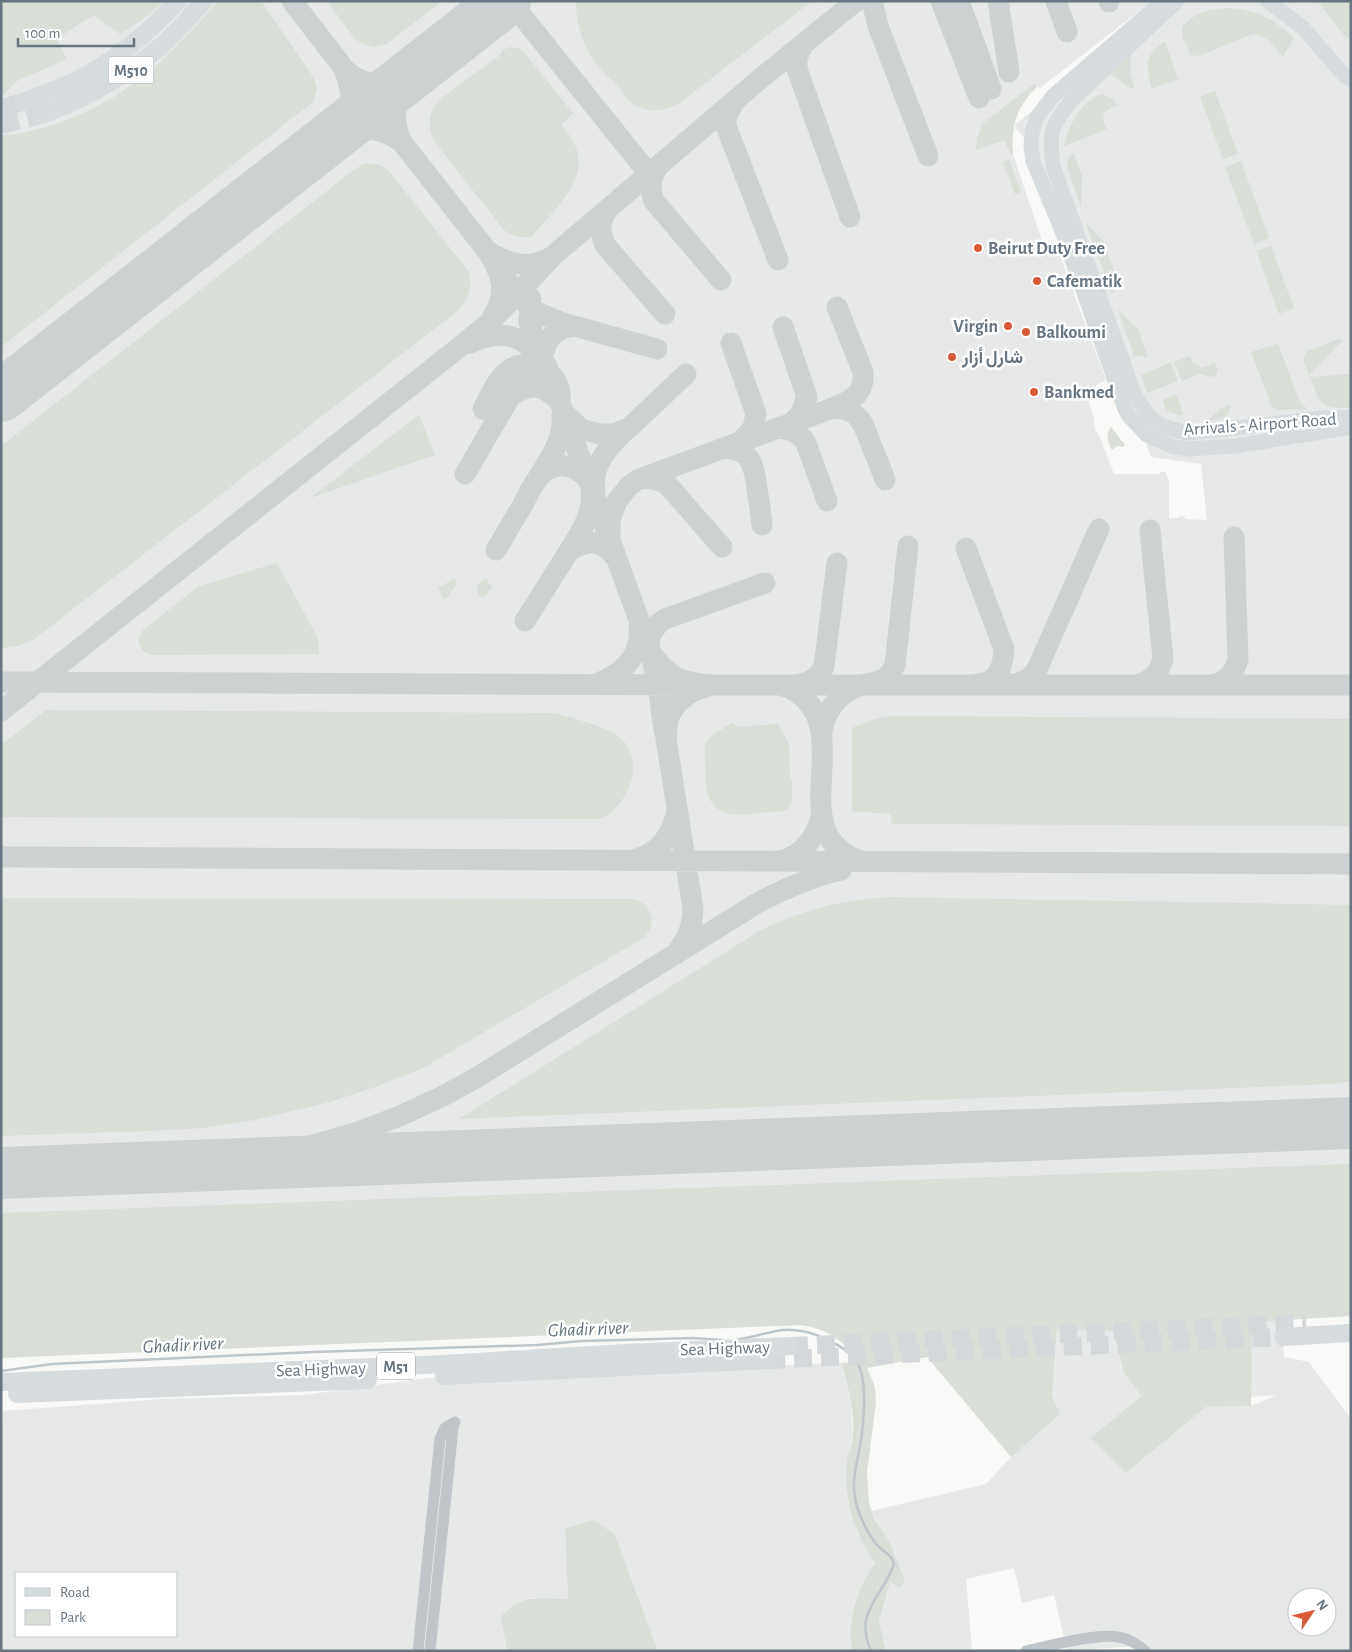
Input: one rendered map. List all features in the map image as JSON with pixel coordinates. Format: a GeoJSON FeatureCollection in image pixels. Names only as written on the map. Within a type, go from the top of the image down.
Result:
{"type":"FeatureCollection","features":[{"type":"Feature","properties":{"kind":"highway","name":"M510"},"geometry":{"type":"LineString","coordinates":[[23,102],[79,79],[110,61],[178,1]]}},
{"type":"Feature","properties":{"kind":"highway","name":"M510"},"geometry":{"type":"LineString","coordinates":[[41,115],[100,88],[132,69],[163,44],[204,1]]}},
{"type":"Feature","properties":{"kind":"highway"},"geometry":{"type":"LineString","coordinates":[[1306,1323],[1351,1320]]}},
{"type":"Feature","properties":{"kind":"highway"},"geometry":{"type":"LineString","coordinates":[[1284,1337],[1351,1333]]}},
{"type":"Feature","properties":{"kind":"highway","name":"Sea Highway"},"geometry":{"type":"LineString","coordinates":[[1,1382],[425,1365],[625,1353],[790,1346]]}},
{"type":"Feature","properties":{"kind":"highway","name":"Sea Highway"},"geometry":{"type":"LineString","coordinates":[[1,1394],[204,1388],[767,1360]]}},
{"type":"Feature","properties":{"kind":"main road"},"geometry":{"type":"LineString","coordinates":[[1163,1],[1053,96],[1038,117],[1032,132],[1031,147],[1033,161],[1060,228],[1121,398],[1129,416],[1138,427],[1147,435],[1174,447],[1236,446],[1349,424]]}},
{"type":"Feature","properties":{"kind":"main road","name":"Arrivals - Airport Road"},"geometry":{"type":"LineString","coordinates":[[1177,1],[1070,102],[1058,118],[1051,133],[1053,166],[1134,393],[1142,407],[1155,421],[1170,430],[1190,433],[1323,418],[1349,424]]}},
{"type":"Feature","properties":{"kind":"main road"},"geometry":{"type":"LineString","coordinates":[[1268,1],[1303,28]]}},
{"type":"Feature","properties":{"kind":"main road"},"geometry":{"type":"LineString","coordinates":[[1285,1],[1303,28],[1348,80]]}},
{"type":"Feature","properties":{"kind":"street"},"geometry":{"type":"LineString","coordinates":[[418,1651],[426,1631],[441,1490],[455,1422],[442,1430],[441,1490]]}},
{"type":"Feature","properties":{"kind":"street"},"geometry":{"type":"LineString","coordinates":[[426,1631],[430,1651]]}},
{"type":"Feature","properties":{"kind":"street"},"geometry":{"type":"LineString","coordinates":[[1026,1651],[1108,1636],[1124,1638],[1145,1651]]}},
{"type":"Feature","properties":{"kind":"shaded area"},"geometry":{"type":"Polygon","coordinates":[[[1,1],[1152,1],[1040,88],[1038,86],[1030,93],[1019,110],[1014,124],[1012,137],[1013,154],[1043,243],[1054,240],[1106,380],[1086,392],[1094,419],[1095,430],[1099,435],[1114,474],[1160,474],[1160,472],[1165,472],[1169,481],[1169,518],[1181,516],[1185,517],[1185,519],[1207,520],[1201,464],[1151,457],[1035,151],[1014,126],[1161,1],[1351,1],[1351,1315],[1281,1318],[1284,1357],[1309,1362],[1351,1419],[1351,1651],[1140,1651],[1136,1646],[1067,1651],[1054,1595],[1022,1603],[1014,1568],[966,1579],[972,1651],[886,1651],[879,1621],[890,1581],[900,1587],[888,1539],[878,1526],[871,1511],[986,1484],[1011,1457],[1052,1396],[1056,1343],[883,1322],[1,1354],[1,1]],[[1249,1319],[1056,1330],[1113,1331],[1124,1373],[1141,1396],[1126,1473],[1206,1407],[1251,1406],[1277,1395],[1250,1397],[1249,1319]]]}},
{"type":"Feature","properties":{"kind":"shaded area"},"geometry":{"type":"Polygon","coordinates":[[[842,1363],[851,1405],[853,1435],[846,1471],[847,1496],[857,1531],[875,1563],[863,1583],[854,1605],[851,1626],[852,1651],[658,1651],[615,1535],[565,1529],[568,1599],[531,1598],[501,1616],[507,1651],[1,1651],[1,1443],[3,1411],[162,1399],[304,1395],[427,1378],[842,1363]]]}},
{"type":"Feature","properties":{"kind":"green space"},"geometry":{"type":"Polygon","coordinates":[[[1,1],[165,1],[146,17],[120,34],[94,15],[56,39],[67,59],[17,81],[1,97],[1,1]]]}},
{"type":"Feature","properties":{"kind":"green space"},"geometry":{"type":"Polygon","coordinates":[[[218,1],[261,1],[314,78],[317,90],[313,102],[1,347],[1,136],[45,127],[86,112],[105,102],[142,77],[167,56],[218,1]]]}},
{"type":"Feature","properties":{"kind":"green space"},"geometry":{"type":"Polygon","coordinates":[[[327,1],[442,1],[387,44],[374,47],[363,44],[354,38],[327,1]]]}},
{"type":"Feature","properties":{"kind":"green space"},"geometry":{"type":"Polygon","coordinates":[[[576,1],[812,1],[682,101],[668,108],[653,110],[639,107],[632,103],[591,57],[580,30],[576,1]]]}},
{"type":"Feature","properties":{"kind":"green space"},"geometry":{"type":"Polygon","coordinates":[[[1317,1],[1351,1],[1351,39],[1343,34],[1317,1]]]}},
{"type":"Feature","properties":{"kind":"green space"},"geometry":{"type":"Polygon","coordinates":[[[1226,8],[1246,10],[1263,16],[1286,31],[1294,38],[1283,57],[1267,39],[1253,34],[1199,56],[1191,55],[1183,38],[1182,27],[1192,18],[1202,13],[1226,8]]]}},
{"type":"Feature","properties":{"kind":"green space"},"geometry":{"type":"Polygon","coordinates":[[[1165,41],[1178,79],[1152,89],[1148,74],[1148,62],[1153,52],[1165,41]]]}},
{"type":"Feature","properties":{"kind":"green space"},"geometry":{"type":"Polygon","coordinates":[[[510,47],[523,51],[573,113],[561,125],[573,141],[578,156],[578,170],[573,184],[554,211],[531,237],[517,236],[504,230],[434,141],[430,128],[434,107],[454,88],[499,56],[503,50],[510,47]]]}},
{"type":"Feature","properties":{"kind":"green space"},"geometry":{"type":"Polygon","coordinates":[[[1131,54],[1130,73],[1134,87],[1132,89],[1109,74],[1131,54]]]}},
{"type":"Feature","properties":{"kind":"green space"},"geometry":{"type":"Polygon","coordinates":[[[1034,84],[1037,87],[1024,101],[1016,118],[1012,144],[1013,154],[1011,154],[1004,140],[976,150],[977,138],[983,123],[1034,84]]]}},
{"type":"Feature","properties":{"kind":"green space"},"geometry":{"type":"Polygon","coordinates":[[[1215,91],[1238,154],[1223,159],[1200,97],[1215,91]]]}},
{"type":"Feature","properties":{"kind":"green space"},"geometry":{"type":"Polygon","coordinates":[[[1103,94],[1114,100],[1117,106],[1109,109],[1104,114],[1103,121],[1107,129],[1064,146],[1069,130],[1082,107],[1095,97],[1103,94]]]}},
{"type":"Feature","properties":{"kind":"green space"},"geometry":{"type":"Polygon","coordinates":[[[1074,154],[1082,175],[1081,207],[1067,166],[1068,159],[1074,154]]]}},
{"type":"Feature","properties":{"kind":"green space"},"geometry":{"type":"Polygon","coordinates":[[[1009,160],[1021,192],[1015,194],[1003,162],[1009,160]]]}},
{"type":"Feature","properties":{"kind":"green space"},"geometry":{"type":"Polygon","coordinates":[[[1241,161],[1269,238],[1254,244],[1225,167],[1241,161]]]}},
{"type":"Feature","properties":{"kind":"green space"},"geometry":{"type":"Polygon","coordinates":[[[364,164],[378,164],[389,171],[469,272],[470,289],[463,304],[455,313],[33,640],[17,646],[1,648],[1,446],[355,169],[364,164]]]}},
{"type":"Feature","properties":{"kind":"green space"},"geometry":{"type":"Polygon","coordinates":[[[1086,225],[1104,242],[1113,268],[1114,292],[1112,293],[1086,225]]]}},
{"type":"Feature","properties":{"kind":"green space"},"geometry":{"type":"Polygon","coordinates":[[[1271,246],[1294,308],[1279,314],[1256,251],[1271,246]]]}},
{"type":"Feature","properties":{"kind":"green space"},"geometry":{"type":"Polygon","coordinates":[[[1118,310],[1138,329],[1148,357],[1134,356],[1118,310]]]}},
{"type":"Feature","properties":{"kind":"green space"},"geometry":{"type":"Polygon","coordinates":[[[1338,339],[1343,340],[1309,375],[1303,360],[1307,351],[1338,339]]]}},
{"type":"Feature","properties":{"kind":"green space"},"geometry":{"type":"Polygon","coordinates":[[[1278,344],[1299,400],[1307,409],[1276,410],[1272,407],[1251,352],[1278,344]]]}},
{"type":"Feature","properties":{"kind":"green space"},"geometry":{"type":"Polygon","coordinates":[[[1190,356],[1192,362],[1202,368],[1212,364],[1214,361],[1218,371],[1215,376],[1199,374],[1182,381],[1174,362],[1190,356]]]}},
{"type":"Feature","properties":{"kind":"green space"},"geometry":{"type":"Polygon","coordinates":[[[1171,362],[1178,381],[1147,393],[1141,375],[1171,362]]]}},
{"type":"Feature","properties":{"kind":"green space"},"geometry":{"type":"Polygon","coordinates":[[[1351,374],[1351,407],[1341,408],[1327,406],[1319,399],[1310,377],[1351,374]]]}},
{"type":"Feature","properties":{"kind":"green space"},"geometry":{"type":"Polygon","coordinates":[[[1176,395],[1184,414],[1179,416],[1166,410],[1163,400],[1176,395]]]}},
{"type":"Feature","properties":{"kind":"green space"},"geometry":{"type":"Polygon","coordinates":[[[1231,405],[1228,415],[1220,419],[1207,421],[1221,408],[1231,405]]]}},
{"type":"Feature","properties":{"kind":"green space"},"geometry":{"type":"Polygon","coordinates":[[[419,415],[435,455],[310,498],[419,415]]]}},
{"type":"Feature","properties":{"kind":"green space"},"geometry":{"type":"Polygon","coordinates":[[[1111,427],[1125,445],[1123,447],[1117,446],[1112,450],[1108,438],[1111,427]]]}},
{"type":"Feature","properties":{"kind":"green space"},"geometry":{"type":"Polygon","coordinates":[[[277,563],[318,638],[319,654],[153,655],[141,648],[138,639],[143,630],[199,586],[277,563]]]}},
{"type":"Feature","properties":{"kind":"green space"},"geometry":{"type":"Polygon","coordinates":[[[454,579],[457,582],[456,585],[446,599],[443,598],[438,588],[454,579]]]}},
{"type":"Feature","properties":{"kind":"green space"},"geometry":{"type":"Polygon","coordinates":[[[486,579],[492,587],[482,597],[478,595],[477,589],[479,583],[486,579]]]}},
{"type":"Feature","properties":{"kind":"green space"},"geometry":{"type":"Polygon","coordinates":[[[46,710],[556,713],[598,726],[618,736],[627,746],[632,757],[633,769],[631,781],[619,804],[600,819],[1,817],[1,745],[46,710]]]}},
{"type":"Feature","properties":{"kind":"green space"},"geometry":{"type":"Polygon","coordinates":[[[892,716],[1351,719],[1351,826],[892,824],[890,814],[852,811],[852,728],[872,720],[892,716]]]}},
{"type":"Feature","properties":{"kind":"green space"},"geometry":{"type":"Polygon","coordinates":[[[731,723],[740,727],[778,724],[789,744],[792,793],[788,809],[739,815],[726,813],[714,805],[710,799],[706,786],[705,746],[712,736],[731,723]]]}},
{"type":"Feature","properties":{"kind":"green space"},"geometry":{"type":"Polygon","coordinates":[[[893,897],[1351,905],[1351,1081],[1333,1084],[459,1119],[761,930],[793,916],[826,906],[859,900],[893,897]]]}},
{"type":"Feature","properties":{"kind":"green space"},"geometry":{"type":"Polygon","coordinates":[[[1,898],[632,899],[644,904],[652,920],[645,937],[425,1067],[378,1086],[330,1102],[255,1120],[203,1128],[1,1136],[1,898]]]}},
{"type":"Feature","properties":{"kind":"green space"},"geometry":{"type":"Polygon","coordinates":[[[1351,1164],[1351,1316],[1252,1322],[1251,1406],[1206,1407],[1126,1473],[1091,1438],[1141,1396],[1124,1373],[1113,1331],[1057,1330],[1052,1396],[1060,1414],[1011,1457],[927,1357],[867,1368],[875,1387],[876,1403],[867,1472],[869,1502],[874,1519],[888,1539],[905,1581],[900,1587],[890,1582],[879,1621],[886,1651],[852,1651],[851,1627],[855,1604],[863,1583],[875,1563],[861,1539],[852,1515],[846,1475],[848,1454],[852,1442],[853,1417],[842,1363],[861,1362],[841,1342],[819,1329],[800,1325],[1,1358],[1,1213],[1351,1164]]]}},
{"type":"Feature","properties":{"kind":"green space"},"geometry":{"type":"Polygon","coordinates":[[[594,1520],[615,1535],[658,1651],[507,1651],[501,1616],[524,1601],[540,1598],[568,1599],[565,1528],[594,1520]]]}},
{"type":"Feature","properties":{"kind":"waterway","name":"Ghadir river"},"geometry":{"type":"LineString","coordinates":[[735,1340],[783,1330],[806,1332],[836,1344],[857,1362],[864,1387],[864,1407],[861,1441],[854,1481],[856,1503],[860,1516],[870,1535],[877,1545],[889,1555],[894,1564],[867,1615],[865,1625],[866,1637],[871,1651]]}},
{"type":"Feature","properties":{"kind":"waterway","name":"Ghadir river"},"geometry":{"type":"LineString","coordinates":[[1,1371],[52,1364],[313,1352],[537,1345],[582,1341],[692,1338],[722,1340]]}},
{"type":"Feature","properties":{"kind":"taxiway"},"geometry":{"type":"LineString","coordinates":[[292,1],[397,137]]}},
{"type":"Feature","properties":{"kind":"taxiway"},"geometry":{"type":"LineString","coordinates":[[510,1],[649,174]]}},
{"type":"Feature","properties":{"kind":"taxiway"},"geometry":{"type":"LineString","coordinates":[[1,711],[491,321],[555,254],[760,79],[856,1]]}},
{"type":"Feature","properties":{"kind":"taxiway"},"geometry":{"type":"LineString","coordinates":[[872,1],[878,26],[928,156]]}},
{"type":"Feature","properties":{"kind":"taxiway"},"geometry":{"type":"LineString","coordinates":[[941,1],[979,98]]}},
{"type":"Feature","properties":{"kind":"taxiway"},"geometry":{"type":"LineString","coordinates":[[959,1],[991,89]]}},
{"type":"Feature","properties":{"kind":"taxiway"},"geometry":{"type":"LineString","coordinates":[[998,1],[1009,72]]}},
{"type":"Feature","properties":{"kind":"taxiway"},"geometry":{"type":"LineString","coordinates":[[1056,1],[1067,32]]}},
{"type":"Feature","properties":{"kind":"taxiway"},"geometry":{"type":"LineString","coordinates":[[804,43],[797,57],[797,69],[850,217]]}},
{"type":"Feature","properties":{"kind":"taxiway"},"geometry":{"type":"LineString","coordinates":[[400,139],[395,110],[397,99],[402,89],[417,71],[439,53]]}},
{"type":"Feature","properties":{"kind":"taxiway"},"geometry":{"type":"LineString","coordinates":[[407,78],[391,83],[374,84],[359,79],[344,69],[351,93],[349,111],[340,127],[323,144],[347,130],[361,128],[382,132],[401,141],[493,260],[500,276],[502,291],[501,299],[493,316]]}},
{"type":"Feature","properties":{"kind":"taxiway"},"geometry":{"type":"LineString","coordinates":[[734,102],[726,117],[726,126],[778,260]]}},
{"type":"Feature","properties":{"kind":"taxiway"},"geometry":{"type":"LineString","coordinates":[[659,165],[651,183],[654,201],[721,280]]}},
{"type":"Feature","properties":{"kind":"taxiway"},"geometry":{"type":"LineString","coordinates":[[608,209],[601,226],[605,245],[665,314]]}},
{"type":"Feature","properties":{"kind":"taxiway"},"geometry":{"type":"LineString","coordinates":[[488,252],[504,260],[520,264],[536,263],[553,256]]}},
{"type":"Feature","properties":{"kind":"taxiway"},"geometry":{"type":"LineString","coordinates":[[509,283],[520,298],[534,311],[560,322],[657,349]]}},
{"type":"Feature","properties":{"kind":"taxiway"},"geometry":{"type":"LineString","coordinates":[[483,409],[495,386],[505,373],[512,368],[529,364],[533,348],[532,331],[529,322],[531,298]]}},
{"type":"Feature","properties":{"kind":"taxiway"},"geometry":{"type":"LineString","coordinates":[[642,478],[830,409],[855,396],[862,387],[863,372],[837,307]]}},
{"type":"Feature","properties":{"kind":"taxiway"},"geometry":{"type":"LineString","coordinates":[[543,356],[552,335],[573,326]]}},
{"type":"Feature","properties":{"kind":"taxiway"},"geometry":{"type":"LineString","coordinates":[[783,327],[807,397],[801,413],[793,422]]}},
{"type":"Feature","properties":{"kind":"taxiway"},"geometry":{"type":"LineString","coordinates":[[470,343],[493,336],[503,335],[512,337],[530,347],[546,364],[651,653],[664,669],[677,678],[712,685],[699,689],[682,699],[673,709],[667,726],[666,739],[693,908],[689,932],[676,954]]}},
{"type":"Feature","properties":{"kind":"taxiway"},"geometry":{"type":"LineString","coordinates":[[731,343],[756,414],[753,428],[741,441]]}},
{"type":"Feature","properties":{"kind":"taxiway"},"geometry":{"type":"LineString","coordinates":[[529,364],[543,368],[553,376],[559,388],[560,402],[548,392],[536,387],[524,389],[510,397],[529,364]]}},
{"type":"Feature","properties":{"kind":"taxiway"},"geometry":{"type":"LineString","coordinates":[[563,412],[581,429],[599,434],[614,434],[629,428],[686,374]]}},
{"type":"Feature","properties":{"kind":"taxiway"},"geometry":{"type":"LineString","coordinates":[[465,474],[510,397]]}},
{"type":"Feature","properties":{"kind":"taxiway"},"geometry":{"type":"LineString","coordinates":[[830,409],[848,410],[859,418],[885,480]]}},
{"type":"Feature","properties":{"kind":"taxiway"},"geometry":{"type":"LineString","coordinates":[[539,476],[559,440],[562,415]]}},
{"type":"Feature","properties":{"kind":"taxiway"},"geometry":{"type":"LineString","coordinates":[[595,493],[595,474],[602,457],[628,428]]}},
{"type":"Feature","properties":{"kind":"taxiway"},"geometry":{"type":"LineString","coordinates":[[777,428],[794,432],[806,443],[827,501]]}},
{"type":"Feature","properties":{"kind":"taxiway"},"geometry":{"type":"LineString","coordinates":[[720,449],[738,451],[745,454],[749,459],[754,472],[762,525]]}},
{"type":"Feature","properties":{"kind":"taxiway"},"geometry":{"type":"LineString","coordinates":[[496,550],[535,483],[546,471],[558,466],[570,467],[587,478]]}},
{"type":"Feature","properties":{"kind":"taxiway"},"geometry":{"type":"LineString","coordinates":[[610,537],[610,519],[617,501],[629,486],[639,479],[651,478],[666,483],[722,547]]}},
{"type":"Feature","properties":{"kind":"taxiway"},"geometry":{"type":"LineString","coordinates":[[569,551],[588,517],[591,494]]}},
{"type":"Feature","properties":{"kind":"taxiway"},"geometry":{"type":"LineString","coordinates":[[1012,684],[1027,679],[1038,667],[1099,529]]}},
{"type":"Feature","properties":{"kind":"taxiway"},"geometry":{"type":"LineString","coordinates":[[1136,685],[1154,676],[1163,659],[1150,530]]}},
{"type":"Feature","properties":{"kind":"taxiway"},"geometry":{"type":"LineString","coordinates":[[1212,685],[1222,682],[1229,677],[1238,660],[1234,537]]}},
{"type":"Feature","properties":{"kind":"taxiway"},"geometry":{"type":"LineString","coordinates":[[525,621],[569,551],[582,544],[594,543],[605,547],[616,558]]}},
{"type":"Feature","properties":{"kind":"taxiway"},"geometry":{"type":"LineString","coordinates":[[822,732],[829,711],[843,695],[856,687],[882,680],[891,672],[895,665],[908,546]]}},
{"type":"Feature","properties":{"kind":"taxiway"},"geometry":{"type":"LineString","coordinates":[[966,548],[1004,649],[1001,668],[995,677],[984,683],[977,684]]}},
{"type":"Feature","properties":{"kind":"taxiway"},"geometry":{"type":"LineString","coordinates":[[800,684],[814,678],[824,667],[837,563]]}},
{"type":"Feature","properties":{"kind":"taxiway"},"geometry":{"type":"LineString","coordinates":[[664,731],[658,685],[649,645],[650,636],[658,624],[665,619],[765,583]]}},
{"type":"Feature","properties":{"kind":"taxiway"},"geometry":{"type":"LineString","coordinates":[[599,683],[624,668],[635,654],[638,645],[639,625]]}},
{"type":"Feature","properties":{"kind":"taxiway"},"geometry":{"type":"LineString","coordinates":[[1,682],[1351,685]]}},
{"type":"Feature","properties":{"kind":"taxiway"},"geometry":{"type":"LineString","coordinates":[[783,686],[792,689],[803,697],[817,718],[822,739],[821,810],[826,831],[838,849],[861,861]]}},
{"type":"Feature","properties":{"kind":"taxiway"},"geometry":{"type":"LineString","coordinates":[[636,859],[658,848],[668,835],[677,812]]}},
{"type":"Feature","properties":{"kind":"taxiway"},"geometry":{"type":"LineString","coordinates":[[779,861],[795,855],[807,845],[816,832],[821,817]]}},
{"type":"Feature","properties":{"kind":"taxiway"},"geometry":{"type":"LineString","coordinates":[[1,857],[1351,864]]}},
{"type":"Feature","properties":{"kind":"taxiway"},"geometry":{"type":"LineString","coordinates":[[211,1165],[297,1150],[358,1132],[400,1116],[443,1096],[476,1078],[759,902],[799,883],[841,870]]}},
{"type":"Feature","properties":{"kind":"taxiway"},"geometry":{"type":"LineString","coordinates":[[1339,1123],[1351,1120]]}},
{"type":"Feature","properties":{"kind":"runway"},"geometry":{"type":"LineString","coordinates":[[1,396],[505,1]]}},
{"type":"Feature","properties":{"kind":"runway"},"geometry":{"type":"LineString","coordinates":[[1,1173],[1351,1123]]}},
{"type":"Feature","properties":{"kind":"tunnel"},"geometry":{"type":"LineString","coordinates":[[1,108],[23,102]]}},
{"type":"Feature","properties":{"kind":"tunnel"},"geometry":{"type":"LineString","coordinates":[[1,125],[41,115]]}},
{"type":"Feature","properties":{"kind":"tunnel"},"geometry":{"type":"LineString","coordinates":[[790,1346],[1306,1323]]}},
{"type":"Feature","properties":{"kind":"tunnel"},"geometry":{"type":"LineString","coordinates":[[767,1360],[1283,1337]]}},
{"type":"Feature","properties":{"kind":"place","name":"Beirut Duty Free"},"geometry":{"type":"Point","coordinates":[978,248]}},
{"type":"Feature","properties":{"kind":"place","name":"Cafematik"},"geometry":{"type":"Point","coordinates":[1037,281]}},
{"type":"Feature","properties":{"kind":"place","name":"Virgin"},"geometry":{"type":"Point","coordinates":[1008,326]}},
{"type":"Feature","properties":{"kind":"place","name":"Balkoumi"},"geometry":{"type":"Point","coordinates":[1026,332]}},
{"type":"Feature","properties":{"kind":"place","name":"شارل أزار"},"geometry":{"type":"Point","coordinates":[952,357]}},
{"type":"Feature","properties":{"kind":"place","name":"Bankmed"},"geometry":{"type":"Point","coordinates":[1034,392]}}]}
